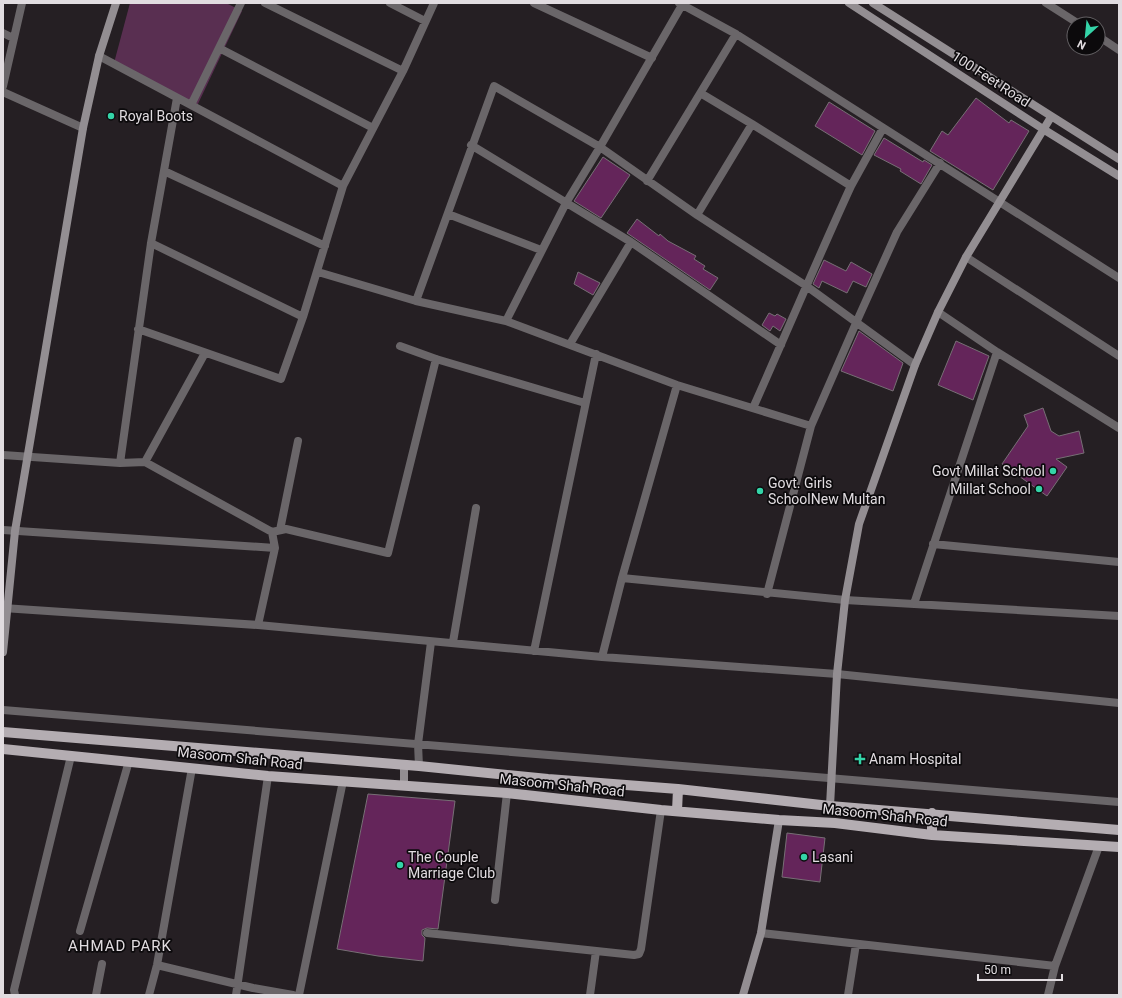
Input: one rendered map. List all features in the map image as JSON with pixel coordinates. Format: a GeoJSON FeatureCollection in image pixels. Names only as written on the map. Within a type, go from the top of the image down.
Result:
{"type":"FeatureCollection","features":[{"type":"Feature","properties":{"kind":"main road"},"geometry":{"type":"LineString","coordinates":[[3,652],[6,608],[15,531],[83,128],[99,56],[116,3]]}},
{"type":"Feature","properties":{"kind":"main road","name":"100 Feet Road"},"geometry":{"type":"LineString","coordinates":[[849,3],[1119,176]]}},
{"type":"Feature","properties":{"kind":"main road","name":"100 Feet Road"},"geometry":{"type":"LineString","coordinates":[[873,3],[1119,159]]}},
{"type":"Feature","properties":{"kind":"main road"},"geometry":{"type":"LineString","coordinates":[[830,806],[837,674],[845,600],[859,524],[916,365],[938,312],[966,257],[1051,117]]}},
{"type":"Feature","properties":{"kind":"main road","name":"Masoom Shah Road"},"geometry":{"type":"LineString","coordinates":[[3,732],[404,764],[548,779],[678,789],[830,806],[932,813],[1119,830]]}},
{"type":"Feature","properties":{"kind":"main road","name":"Masoom Shah Road"},"geometry":{"type":"LineString","coordinates":[[3,749],[268,776],[507,793],[661,810],[835,823],[932,835],[1119,847]]}},
{"type":"Feature","properties":{"kind":"main road"},"geometry":{"type":"LineString","coordinates":[[404,764],[404,786]]}},
{"type":"Feature","properties":{"kind":"main road"},"geometry":{"type":"LineString","coordinates":[[677,811],[678,789]]}},
{"type":"Feature","properties":{"kind":"main road"},"geometry":{"type":"LineString","coordinates":[[932,813],[932,835]]}},
{"type":"Feature","properties":{"kind":"main road"},"geometry":{"type":"LineString","coordinates":[[743,995],[761,933],[779,820]]}},
{"type":"Feature","properties":{"kind":"street"},"geometry":{"type":"LineString","coordinates":[[3,86],[22,3]]}},
{"type":"Feature","properties":{"kind":"street"},"geometry":{"type":"LineString","coordinates":[[191,105],[241,3]]}},
{"type":"Feature","properties":{"kind":"street"},"geometry":{"type":"LineString","coordinates":[[265,3],[403,72]]}},
{"type":"Feature","properties":{"kind":"street"},"geometry":{"type":"LineString","coordinates":[[390,3],[425,21]]}},
{"type":"Feature","properties":{"kind":"street"},"geometry":{"type":"LineString","coordinates":[[138,329],[281,379],[318,272],[343,186],[403,72],[434,3]]}},
{"type":"Feature","properties":{"kind":"street"},"geometry":{"type":"LineString","coordinates":[[534,3],[652,58]]}},
{"type":"Feature","properties":{"kind":"street"},"geometry":{"type":"LineString","coordinates":[[1046,3],[1066,16]]}},
{"type":"Feature","properties":{"kind":"street"},"geometry":{"type":"LineString","coordinates":[[506,321],[566,203],[652,58],[681,4],[736,34],[1119,278]]}},
{"type":"Feature","properties":{"kind":"street"},"geometry":{"type":"LineString","coordinates":[[3,33],[13,38]]}},
{"type":"Feature","properties":{"kind":"street"},"geometry":{"type":"LineString","coordinates":[[647,181],[702,94],[736,34]]}},
{"type":"Feature","properties":{"kind":"street"},"geometry":{"type":"LineString","coordinates":[[1106,41],[1119,50]]}},
{"type":"Feature","properties":{"kind":"street"},"geometry":{"type":"LineString","coordinates":[[219,48],[373,128]]}},
{"type":"Feature","properties":{"kind":"street"},"geometry":{"type":"LineString","coordinates":[[99,56],[343,186]]}},
{"type":"Feature","properties":{"kind":"street"},"geometry":{"type":"LineString","coordinates":[[416,301],[448,214],[471,145],[494,86],[600,147],[697,215],[805,285],[916,365]]}},
{"type":"Feature","properties":{"kind":"street"},"geometry":{"type":"LineString","coordinates":[[3,92],[83,128]]}},
{"type":"Feature","properties":{"kind":"street"},"geometry":{"type":"LineString","coordinates":[[702,94],[851,186]]}},
{"type":"Feature","properties":{"kind":"street"},"geometry":{"type":"LineString","coordinates":[[120,464],[151,243],[177,98]]}},
{"type":"Feature","properties":{"kind":"street"},"geometry":{"type":"LineString","coordinates":[[697,215],[752,124]]}},
{"type":"Feature","properties":{"kind":"street"},"geometry":{"type":"LineString","coordinates":[[753,408],[781,345],[805,285],[851,186],[884,128]]}},
{"type":"Feature","properties":{"kind":"street"},"geometry":{"type":"LineString","coordinates":[[471,145],[631,242],[781,345]]}},
{"type":"Feature","properties":{"kind":"street"},"geometry":{"type":"LineString","coordinates":[[767,594],[811,426],[897,232],[940,164]]}},
{"type":"Feature","properties":{"kind":"street"},"geometry":{"type":"LineString","coordinates":[[164,171],[325,246]]}},
{"type":"Feature","properties":{"kind":"street"},"geometry":{"type":"LineString","coordinates":[[448,214],[542,250]]}},
{"type":"Feature","properties":{"kind":"street"},"geometry":{"type":"LineString","coordinates":[[570,344],[631,242]]}},
{"type":"Feature","properties":{"kind":"street"},"geometry":{"type":"LineString","coordinates":[[151,243],[303,317]]}},
{"type":"Feature","properties":{"kind":"street"},"geometry":{"type":"LineString","coordinates":[[966,257],[1119,356]]}},
{"type":"Feature","properties":{"kind":"street"},"geometry":{"type":"LineString","coordinates":[[318,272],[416,301],[506,321],[677,385],[811,426]]}},
{"type":"Feature","properties":{"kind":"street"},"geometry":{"type":"LineString","coordinates":[[938,312],[997,352],[1119,428]]}},
{"type":"Feature","properties":{"kind":"street"},"geometry":{"type":"LineString","coordinates":[[400,346],[436,359],[585,403]]}},
{"type":"Feature","properties":{"kind":"street"},"geometry":{"type":"LineString","coordinates":[[914,604],[997,352]]}},
{"type":"Feature","properties":{"kind":"street"},"geometry":{"type":"LineString","coordinates":[[145,462],[205,353]]}},
{"type":"Feature","properties":{"kind":"street"},"geometry":{"type":"LineString","coordinates":[[534,651],[596,354]]}},
{"type":"Feature","properties":{"kind":"street"},"geometry":{"type":"LineString","coordinates":[[3,455],[120,464],[145,462],[276,531],[286,529],[388,554],[436,359]]}},
{"type":"Feature","properties":{"kind":"street"},"geometry":{"type":"LineString","coordinates":[[602,657],[622,578],[677,385]]}},
{"type":"Feature","properties":{"kind":"street"},"geometry":{"type":"LineString","coordinates":[[258,625],[275,548],[276,531],[298,441]]}},
{"type":"Feature","properties":{"kind":"street"},"geometry":{"type":"LineString","coordinates":[[453,642],[476,508]]}},
{"type":"Feature","properties":{"kind":"street"},"geometry":{"type":"LineString","coordinates":[[3,530],[275,548]]}},
{"type":"Feature","properties":{"kind":"street"},"geometry":{"type":"LineString","coordinates":[[933,544],[1119,562]]}},
{"type":"Feature","properties":{"kind":"street"},"geometry":{"type":"LineString","coordinates":[[622,578],[767,594],[845,600],[1119,616]]}},
{"type":"Feature","properties":{"kind":"street"},"geometry":{"type":"LineString","coordinates":[[6,608],[258,625],[602,657],[837,674],[1119,703]]}},
{"type":"Feature","properties":{"kind":"street"},"geometry":{"type":"LineString","coordinates":[[419,766],[418,744],[431,642]]}},
{"type":"Feature","properties":{"kind":"street"},"geometry":{"type":"LineString","coordinates":[[3,710],[1119,802]]}},
{"type":"Feature","properties":{"kind":"street"},"geometry":{"type":"LineString","coordinates":[[15,995],[14,990],[71,756]]}},
{"type":"Feature","properties":{"kind":"street"},"geometry":{"type":"LineString","coordinates":[[80,931],[128,761]]}},
{"type":"Feature","properties":{"kind":"street"},"geometry":{"type":"LineString","coordinates":[[149,995],[157,965],[192,768]]}},
{"type":"Feature","properties":{"kind":"street"},"geometry":{"type":"LineString","coordinates":[[236,995],[268,776]]}},
{"type":"Feature","properties":{"kind":"street"},"geometry":{"type":"LineString","coordinates":[[299,995],[343,781]]}},
{"type":"Feature","properties":{"kind":"street"},"geometry":{"type":"LineString","coordinates":[[495,900],[507,793]]}},
{"type":"Feature","properties":{"kind":"street"},"geometry":{"type":"LineString","coordinates":[[426,933],[634,955],[639,954],[641,949],[661,810]]}},
{"type":"Feature","properties":{"kind":"street"},"geometry":{"type":"LineString","coordinates":[[1048,995],[1055,966],[1099,846]]}},
{"type":"Feature","properties":{"kind":"street"},"geometry":{"type":"LineString","coordinates":[[761,933],[1055,966]]}},
{"type":"Feature","properties":{"kind":"street"},"geometry":{"type":"LineString","coordinates":[[848,995],[856,944]]}},
{"type":"Feature","properties":{"kind":"street"},"geometry":{"type":"LineString","coordinates":[[590,995],[596,951]]}},
{"type":"Feature","properties":{"kind":"street"},"geometry":{"type":"LineString","coordinates":[[96,995],[102,964]]}},
{"type":"Feature","properties":{"kind":"street"},"geometry":{"type":"LineString","coordinates":[[157,965],[237,985],[293,995]]}},
{"type":"Feature","properties":{"kind":"shaded area"},"geometry":{"type":"Polygon","coordinates":[[[130,3],[226,3],[242,11],[196,108],[114,63],[130,3]]]}},
{"type":"Feature","properties":{"kind":"building"},"geometry":{"type":"Polygon","coordinates":[[[976,98],[1009,123],[1011,120],[1029,131],[993,190],[930,151],[942,131],[948,135],[976,98]]]}},
{"type":"Feature","properties":{"kind":"building"},"geometry":{"type":"Polygon","coordinates":[[[829,102],[875,131],[862,155],[815,126],[829,102]]]}},
{"type":"Feature","properties":{"kind":"building"},"geometry":{"type":"Polygon","coordinates":[[[884,138],[923,162],[924,160],[932,165],[921,184],[900,171],[901,169],[874,155],[884,138]]]}},
{"type":"Feature","properties":{"kind":"building"},"geometry":{"type":"Polygon","coordinates":[[[603,157],[630,175],[601,218],[574,201],[603,157]]]}},
{"type":"Feature","properties":{"kind":"building"},"geometry":{"type":"Polygon","coordinates":[[[637,219],[659,236],[660,234],[668,241],[696,256],[694,259],[705,266],[703,269],[718,278],[710,290],[627,233],[637,219]]]}},
{"type":"Feature","properties":{"kind":"building"},"geometry":{"type":"Polygon","coordinates":[[[824,260],[846,271],[851,262],[872,274],[866,287],[853,281],[847,293],[822,281],[819,288],[813,284],[824,260]]]}},
{"type":"Feature","properties":{"kind":"building"},"geometry":{"type":"Polygon","coordinates":[[[578,272],[600,283],[593,295],[574,284],[578,272]]]}},
{"type":"Feature","properties":{"kind":"building"},"geometry":{"type":"Polygon","coordinates":[[[769,313],[775,316],[777,314],[786,319],[780,331],[773,326],[770,331],[762,325],[769,313]]]}},
{"type":"Feature","properties":{"kind":"building"},"geometry":{"type":"Polygon","coordinates":[[[859,331],[903,363],[893,391],[841,371],[859,331]]]}},
{"type":"Feature","properties":{"kind":"building"},"geometry":{"type":"Polygon","coordinates":[[[956,341],[989,356],[973,400],[938,385],[956,341]]]}},
{"type":"Feature","properties":{"kind":"building"},"geometry":{"type":"Polygon","coordinates":[[[1043,408],[1051,431],[1059,436],[1079,431],[1084,453],[1056,459],[1067,467],[1047,496],[1002,464],[1028,426],[1024,415],[1043,408]]]}},
{"type":"Feature","properties":{"kind":"building","name":"The Couple Marriage Club"},"geometry":{"type":"Polygon","coordinates":[[[368,794],[455,801],[438,929],[427,928],[422,930],[422,935],[425,938],[423,961],[378,956],[337,949],[368,794]]]}},
{"type":"Feature","properties":{"kind":"building","name":"Lasani"},"geometry":{"type":"Polygon","coordinates":[[[787,833],[825,838],[820,882],[782,877],[787,833]]]}},
{"type":"Feature","properties":{"kind":"place","name":"Royal Boots"},"geometry":{"type":"Point","coordinates":[111,116]}},
{"type":"Feature","properties":{"kind":"place","name":"Govt Millat School"},"geometry":{"type":"Point","coordinates":[1053,471]}},
{"type":"Feature","properties":{"kind":"place","name":"Millat School"},"geometry":{"type":"Point","coordinates":[1039,489]}},
{"type":"Feature","properties":{"kind":"place","name":"Govt. Girls SchoolNew Multan"},"geometry":{"type":"Point","coordinates":[760,491]}},
{"type":"Feature","properties":{"kind":"place","name":"Anam Hospital"},"geometry":{"type":"Point","coordinates":[860,759]}},
{"type":"Feature","properties":{"kind":"place","name":"Lasani"},"geometry":{"type":"Point","coordinates":[804,857]}},
{"type":"Feature","properties":{"kind":"place","name":"The Couple Marriage Club"},"geometry":{"type":"Point","coordinates":[400,865]}},
{"type":"Feature","properties":{"kind":"district","name":"AHMAD PARK"},"geometry":{"type":"Point","coordinates":[120,946]}}]}
